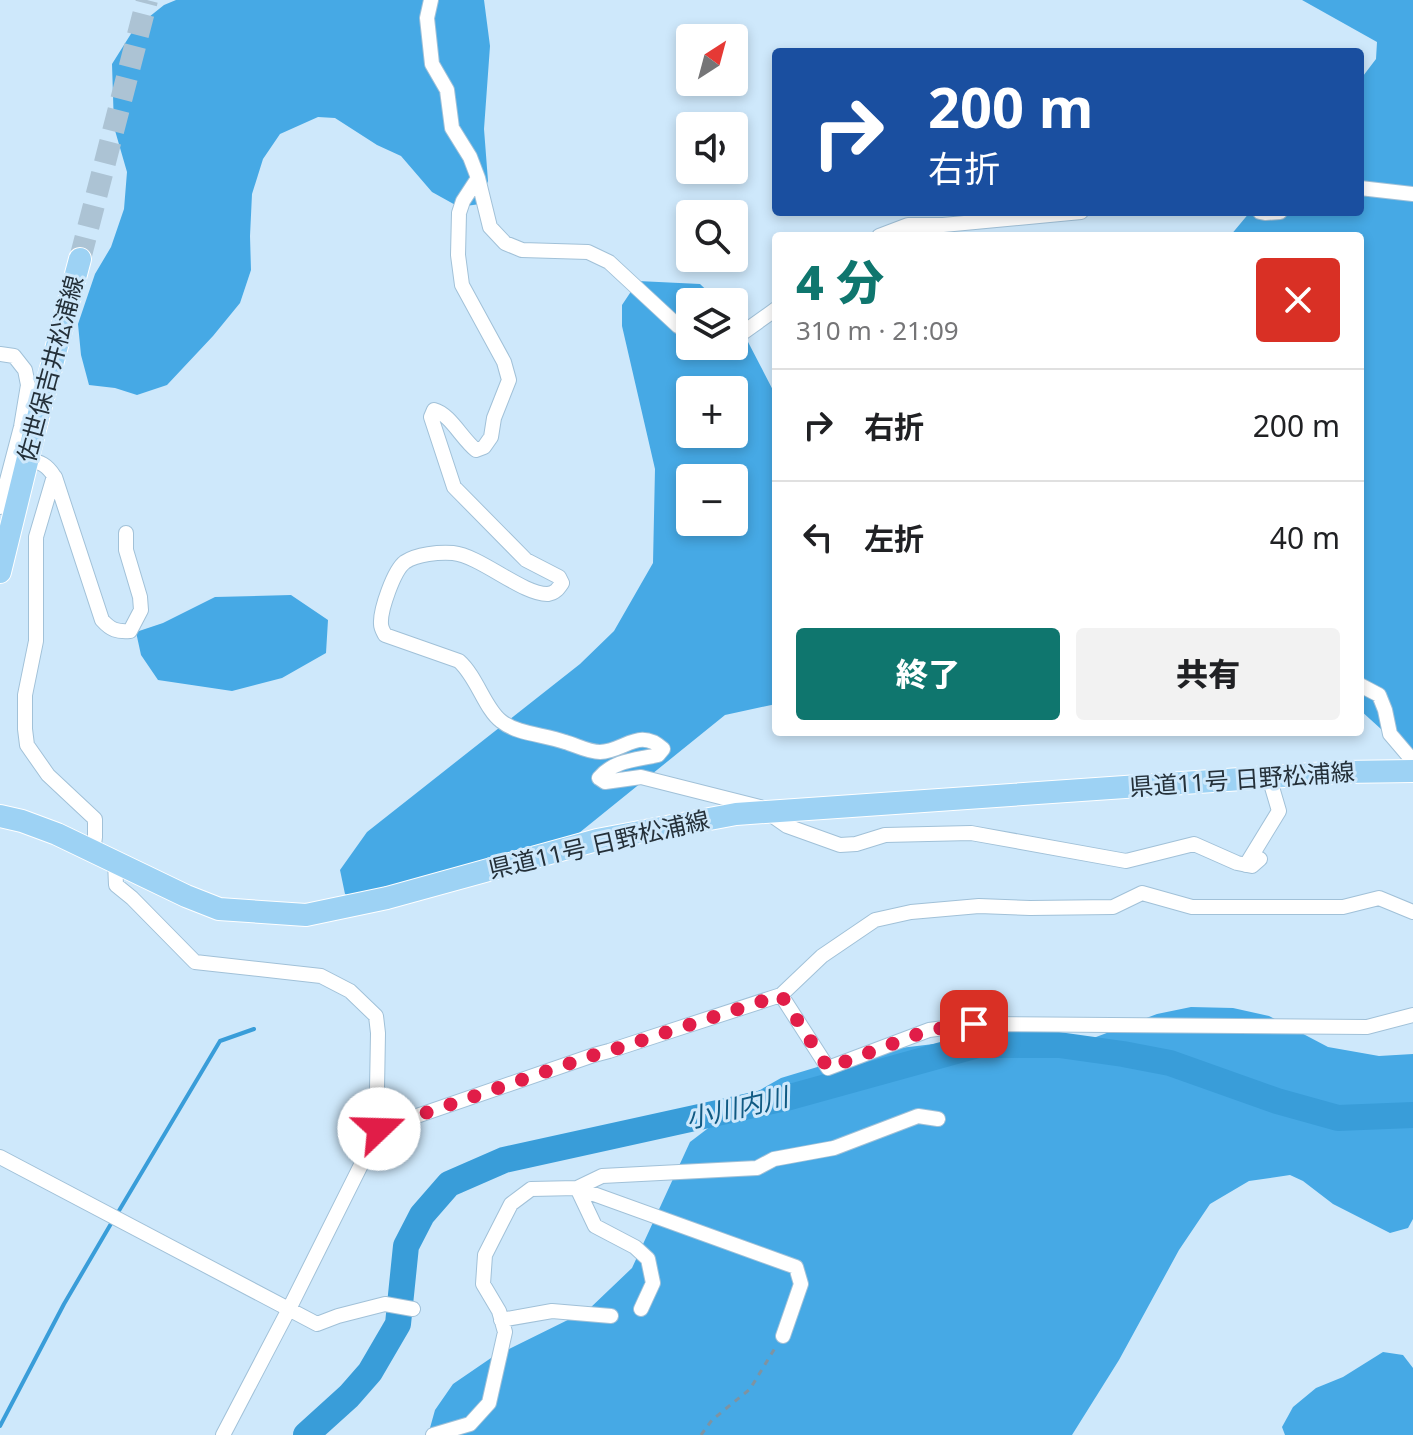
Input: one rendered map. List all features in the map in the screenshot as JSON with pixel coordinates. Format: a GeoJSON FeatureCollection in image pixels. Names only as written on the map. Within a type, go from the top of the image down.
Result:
{"type":"FeatureCollection","features":[{"type":"Feature","properties":{"kind":"main road","name":"佐世保吉井松浦線"},"geometry":{"type":"LineString","coordinates":[[0,572],[80,259]]}},
{"type":"Feature","properties":{"kind":"main road","name":"県道11号 日野松浦線"},"geometry":{"type":"LineString","coordinates":[[0,816],[57,834],[219,909],[306,915],[387,898],[597,840],[736,814],[1342,772],[1413,771]]}},
{"type":"Feature","properties":{"kind":"street"},"geometry":{"type":"LineString","coordinates":[[431,0],[427,18],[432,64],[447,90],[452,128],[470,157],[490,227],[505,243],[522,250],[588,252],[609,262],[676,324]]}},
{"type":"Feature","properties":{"kind":"street"},"geometry":{"type":"LineString","coordinates":[[478,178],[459,213],[458,255],[462,285],[504,362],[509,380],[494,418],[491,437],[484,447],[476,450],[465,442],[441,411],[434,410],[431,417],[454,487],[526,560],[559,577],[562,583],[557,591],[548,594],[533,591],[462,554],[444,552],[419,557],[403,563],[385,600],[380,626],[385,635],[459,661],[469,669],[501,721],[523,732],[600,752],[646,739],[663,749],[658,755],[625,761],[605,770],[599,778],[605,782],[641,777],[760,807],[787,826],[840,845],[856,844],[885,835],[971,833],[1126,861],[1194,844],[1237,863],[1253,862],[1279,811],[1269,777]]}},
{"type":"Feature","properties":{"kind":"street"},"geometry":{"type":"LineString","coordinates":[[1364,188],[1413,194]]}},
{"type":"Feature","properties":{"kind":"street"},"geometry":{"type":"LineString","coordinates":[[890,232],[908,225],[943,225],[1039,216]]}},
{"type":"Feature","properties":{"kind":"street"},"geometry":{"type":"LineString","coordinates":[[748,329],[772,312]]}},
{"type":"Feature","properties":{"kind":"street"},"geometry":{"type":"LineString","coordinates":[[0,354],[14,356],[25,370],[28,385],[21,427],[0,507]]}},
{"type":"Feature","properties":{"kind":"street"},"geometry":{"type":"LineString","coordinates":[[28,460],[49,467],[54,476],[102,620],[118,632],[130,631],[141,610],[126,550],[126,533]]}},
{"type":"Feature","properties":{"kind":"street"},"geometry":{"type":"LineString","coordinates":[[54,476],[36,537],[36,641],[25,695],[25,729],[27,745],[48,775],[95,819],[93,852]]}},
{"type":"Feature","properties":{"kind":"street"},"geometry":{"type":"LineString","coordinates":[[1364,686],[1379,695],[1390,734],[1413,761]]}},
{"type":"Feature","properties":{"kind":"street"},"geometry":{"type":"LineString","coordinates":[[115,862],[116,885],[195,962],[321,976],[350,991],[376,1016],[379,1129],[223,1435]]}},
{"type":"Feature","properties":{"kind":"street"},"geometry":{"type":"LineString","coordinates":[[379,1129],[781,995],[822,956],[875,920],[911,912],[979,906],[1113,907],[1142,893],[1192,907],[1343,907],[1379,898],[1413,912]]}},
{"type":"Feature","properties":{"kind":"street"},"geometry":{"type":"LineString","coordinates":[[781,995],[828,1068],[929,1030],[974,1024],[1367,1027],[1413,1015]]}},
{"type":"Feature","properties":{"kind":"street"},"geometry":{"type":"LineString","coordinates":[[577,1188],[602,1176],[757,1168],[774,1159],[834,1148],[918,1116],[938,1119]]}},
{"type":"Feature","properties":{"kind":"street"},"geometry":{"type":"LineString","coordinates":[[0,1157],[317,1324],[385,1304],[413,1309]]}},
{"type":"Feature","properties":{"kind":"street"},"geometry":{"type":"LineString","coordinates":[[577,1188],[595,1226],[635,1247],[648,1259],[653,1283],[641,1309]]}},
{"type":"Feature","properties":{"kind":"street"},"geometry":{"type":"LineString","coordinates":[[433,1435],[470,1424],[489,1403],[505,1332],[499,1311],[483,1284],[485,1255],[511,1204],[531,1189],[577,1188],[796,1267],[801,1284],[783,1336]]}},
{"type":"Feature","properties":{"kind":"street"},"geometry":{"type":"LineString","coordinates":[[501,1320],[552,1311],[611,1316]]}},
{"type":"Feature","properties":{"kind":"path"},"geometry":{"type":"LineString","coordinates":[[701,1435],[712,1420],[750,1389],[783,1336]]}},
{"type":"Feature","properties":{"kind":"shaded area"},"geometry":{"type":"Polygon","coordinates":[[[176,0],[484,0],[490,46],[484,129],[488,181],[480,204],[459,207],[432,192],[401,156],[377,145],[335,118],[318,117],[280,134],[263,159],[252,194],[251,270],[240,303],[167,385],[137,395],[89,385],[81,355],[78,324],[95,274],[111,247],[124,209],[127,172],[114,127],[112,64],[134,29],[164,5],[176,0]]]}},
{"type":"Feature","properties":{"kind":"shaded area"},"geometry":{"type":"Polygon","coordinates":[[[1302,0],[1413,0],[1413,758],[1364,714],[1364,232],[1233,232],[1247,216],[1364,216],[1364,75],[1376,59],[1377,42],[1302,0]]]}},
{"type":"Feature","properties":{"kind":"shaded area"},"geometry":{"type":"Polygon","coordinates":[[[638,281],[700,284],[704,288],[676,288],[676,360],[748,360],[748,342],[772,388],[772,705],[725,715],[553,854],[363,903],[345,894],[340,870],[367,832],[580,664],[614,631],[653,563],[655,469],[622,326],[622,305],[638,281]]]}},
{"type":"Feature","properties":{"kind":"shaded area"},"geometry":{"type":"Polygon","coordinates":[[[291,595],[328,620],[326,653],[282,678],[232,691],[158,680],[141,655],[136,632],[163,623],[215,597],[291,595]]]}},
{"type":"Feature","properties":{"kind":"shaded area"},"geometry":{"type":"Polygon","coordinates":[[[1191,1007],[1233,1008],[1269,1016],[1328,1047],[1379,1056],[1413,1054],[1413,1219],[1408,1228],[1390,1233],[1333,1204],[1290,1175],[1249,1181],[1210,1204],[1179,1250],[1119,1360],[1072,1435],[428,1435],[435,1410],[453,1384],[491,1358],[588,1310],[632,1268],[690,1142],[753,1094],[781,1078],[867,1052],[942,1043],[1007,1055],[1059,1051],[1157,1014],[1191,1007]]]}},
{"type":"Feature","properties":{"kind":"shaded area"},"geometry":{"type":"Polygon","coordinates":[[[1383,1352],[1403,1355],[1413,1368],[1413,1435],[1285,1435],[1282,1427],[1293,1407],[1316,1388],[1343,1377],[1383,1352]]]}},
{"type":"Feature","properties":{"kind":"waterway"},"geometry":{"type":"LineString","coordinates":[[117,1214],[220,1041],[254,1029]]}},
{"type":"Feature","properties":{"kind":"waterway","name":"小川内川"},"geometry":{"type":"LineString","coordinates":[[306,1435],[370,1372],[398,1324],[406,1246],[422,1215],[449,1184],[504,1160],[790,1097],[978,1045],[1059,1045],[1170,1063],[1277,1101],[1338,1118],[1413,1115]]}},
{"type":"Feature","properties":{"kind":"waterway"},"geometry":{"type":"LineString","coordinates":[[0,1426],[64,1304],[112,1222]]}},
{"type":"Feature","properties":{"kind":"tunnel"},"geometry":{"type":"LineString","coordinates":[[80,259],[147,0]]}},
{"type":"Feature","properties":{"kind":"route"},"geometry":{"type":"LineString","coordinates":[[379,1129],[781,995],[828,1068],[929,1030],[974,1024]]}}]}
